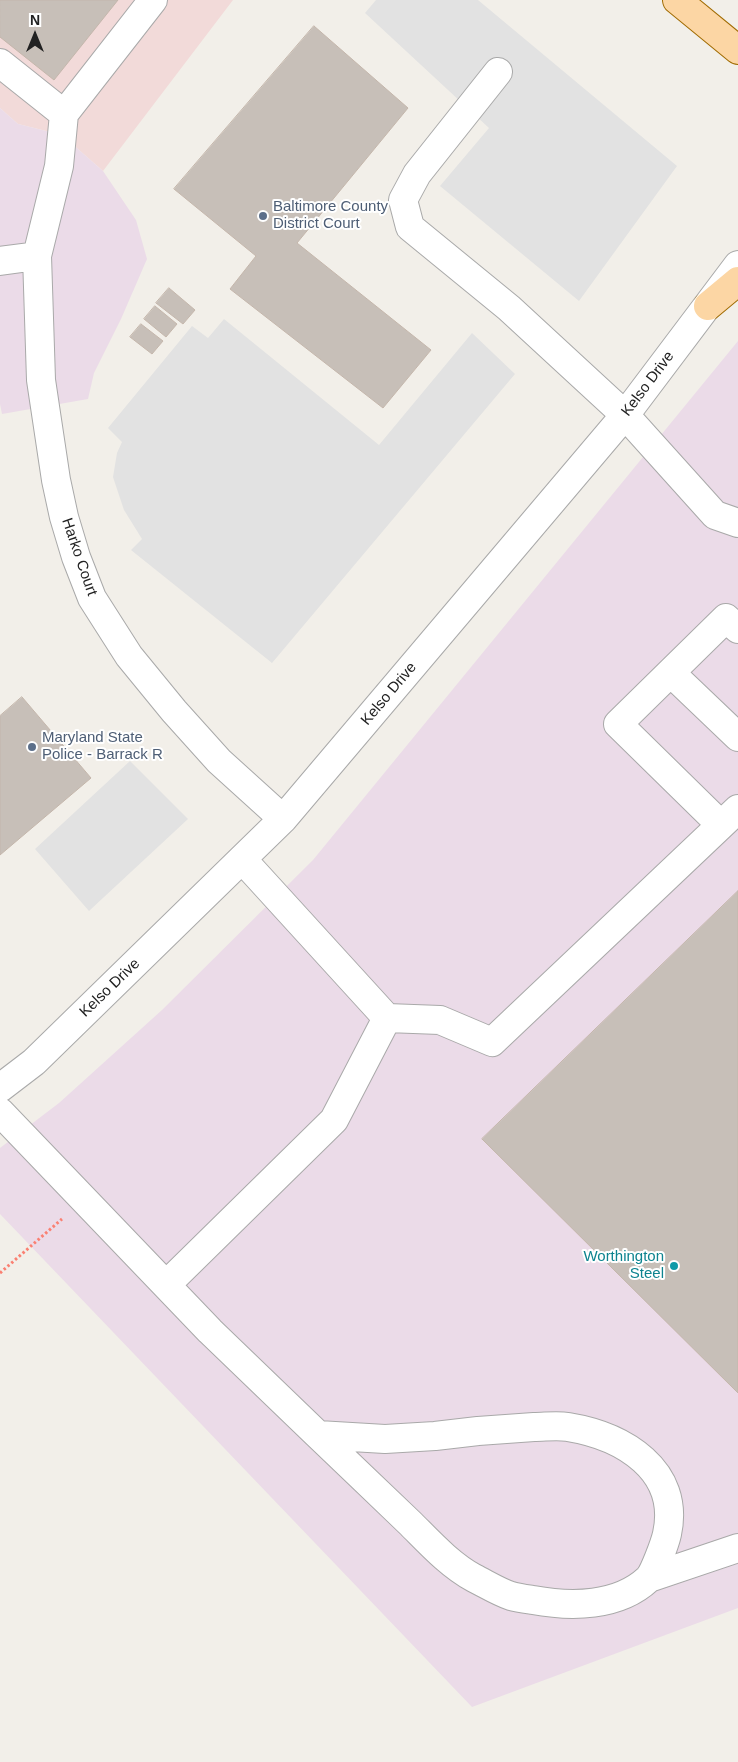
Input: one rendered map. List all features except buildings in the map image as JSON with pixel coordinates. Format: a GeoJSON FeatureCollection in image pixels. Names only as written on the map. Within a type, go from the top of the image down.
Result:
{"type":"FeatureCollection","features":[{"type":"Feature","properties":{"kind":"main road"},"geometry":{"type":"LineString","coordinates":[[678,0],[738,50]]}},
{"type":"Feature","properties":{"kind":"main road"},"geometry":{"type":"LineString","coordinates":[[708,306],[738,281]]}},
{"type":"Feature","properties":{"kind":"street"},"geometry":{"type":"LineString","coordinates":[[0,63],[64,114],[153,0]]}},
{"type":"Feature","properties":{"kind":"street"},"geometry":{"type":"LineString","coordinates":[[498,72],[417,174],[403,200],[410,227],[509,308],[625,415],[715,515],[738,523]]}},
{"type":"Feature","properties":{"kind":"street","name":"Harko Court"},"geometry":{"type":"LineString","coordinates":[[64,114],[59,166],[36,256],[41,380],[56,480],[64,517],[76,557],[92,598],[129,656],[174,711],[219,761],[282,819]]}},
{"type":"Feature","properties":{"kind":"street"},"geometry":{"type":"LineString","coordinates":[[0,261],[36,256]]}},
{"type":"Feature","properties":{"kind":"street","name":"Kelso Drive"},"geometry":{"type":"LineString","coordinates":[[0,1088],[34,1062],[282,819],[625,415],[738,265]]}},
{"type":"Feature","properties":{"kind":"street"},"geometry":{"type":"LineString","coordinates":[[242,859],[387,1018],[440,1020],[492,1042],[730,817],[618,724],[726,618],[738,629]]}},
{"type":"Feature","properties":{"kind":"street"},"geometry":{"type":"LineString","coordinates":[[671,673],[738,737]]}},
{"type":"Feature","properties":{"kind":"street"},"geometry":{"type":"LineString","coordinates":[[166,1284],[334,1120],[387,1018]]}},
{"type":"Feature","properties":{"kind":"street"},"geometry":{"type":"LineString","coordinates":[[0,1112],[210,1331],[447,1559],[472,1577],[511,1596],[553,1603],[589,1604],[626,1594],[649,1578],[738,1548]]}},
{"type":"Feature","properties":{"kind":"street"},"geometry":{"type":"LineString","coordinates":[[318,1435],[385,1439],[534,1427],[566,1427],[592,1433],[625,1446],[646,1461],[662,1481],[669,1504],[669,1525],[665,1543],[649,1578]]}},
{"type":"Feature","properties":{"kind":"path"},"geometry":{"type":"LineString","coordinates":[[0,1272],[85,1200]]}},
{"type":"Feature","properties":{"kind":"shaded area"},"geometry":{"type":"Polygon","coordinates":[[[0,0],[233,0],[103,171],[62,135],[18,124],[0,108],[0,0]]]}},
{"type":"Feature","properties":{"kind":"shaded area"},"geometry":{"type":"Polygon","coordinates":[[[376,0],[478,0],[677,166],[579,301],[440,186],[489,128],[365,13],[376,0]]]}},
{"type":"Feature","properties":{"kind":"shaded area"},"geometry":{"type":"Polygon","coordinates":[[[0,108],[18,124],[62,135],[103,171],[136,220],[147,259],[121,319],[94,373],[88,399],[2,414],[0,404],[0,108]]]}},
{"type":"Feature","properties":{"kind":"shaded area"},"geometry":{"type":"Polygon","coordinates":[[[224,319],[379,445],[472,333],[515,374],[272,663],[131,550],[142,539],[124,510],[113,477],[117,453],[122,442],[108,428],[192,326],[208,338],[224,319]]]}},
{"type":"Feature","properties":{"kind":"shaded area"},"geometry":{"type":"Polygon","coordinates":[[[738,341],[738,1608],[472,1707],[0,1214],[0,1148],[59,1103],[162,1010],[313,860],[738,341]]]}},
{"type":"Feature","properties":{"kind":"shaded area"},"geometry":{"type":"Polygon","coordinates":[[[130,761],[188,819],[89,911],[35,849],[130,761]]]}},
{"type":"Feature","properties":{"kind":"place","name":"Baltimore County District Court"},"geometry":{"type":"Point","coordinates":[263,216]}},
{"type":"Feature","properties":{"kind":"place","name":"Maryland State Police - Barrack R"},"geometry":{"type":"Point","coordinates":[32,747]}},
{"type":"Feature","properties":{"kind":"place","name":"Worthington Steel"},"geometry":{"type":"Point","coordinates":[674,1266]}}]}
